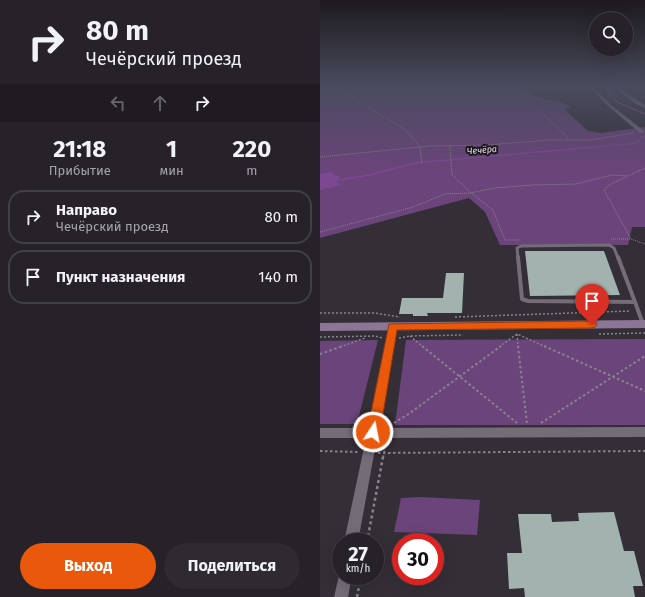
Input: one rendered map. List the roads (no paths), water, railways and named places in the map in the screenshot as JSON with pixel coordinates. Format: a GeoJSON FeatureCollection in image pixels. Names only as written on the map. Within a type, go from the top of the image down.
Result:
{"type":"FeatureCollection","features":[{"type":"Feature","properties":{"kind":"main road"},"geometry":{"type":"LineString","coordinates":[[320,327],[392,332],[644,327]]}},
{"type":"Feature","properties":{"kind":"street"},"geometry":{"type":"LineString","coordinates":[[620,114],[642,132]]}},
{"type":"Feature","properties":{"kind":"street"},"geometry":{"type":"LineString","coordinates":[[353,533],[392,332]]}},
{"type":"Feature","properties":{"kind":"street"},"geometry":{"type":"LineString","coordinates":[[324,433],[645,432]]}},
{"type":"Feature","properties":{"kind":"street"},"geometry":{"type":"LineString","coordinates":[[341,597],[343,585]]}},
{"type":"Feature","properties":{"kind":"lane"},"geometry":{"type":"LineString","coordinates":[[635,302],[528,302],[522,299],[517,248],[521,246],[609,245],[614,248],[635,302],[644,327]]}},
{"type":"Feature","properties":{"kind":"waterway","name":"Чечёра"},"geometry":{"type":"LineString","coordinates":[[337,180],[370,175],[415,163],[627,144],[639,142],[641,137],[645,137]]}}]}
